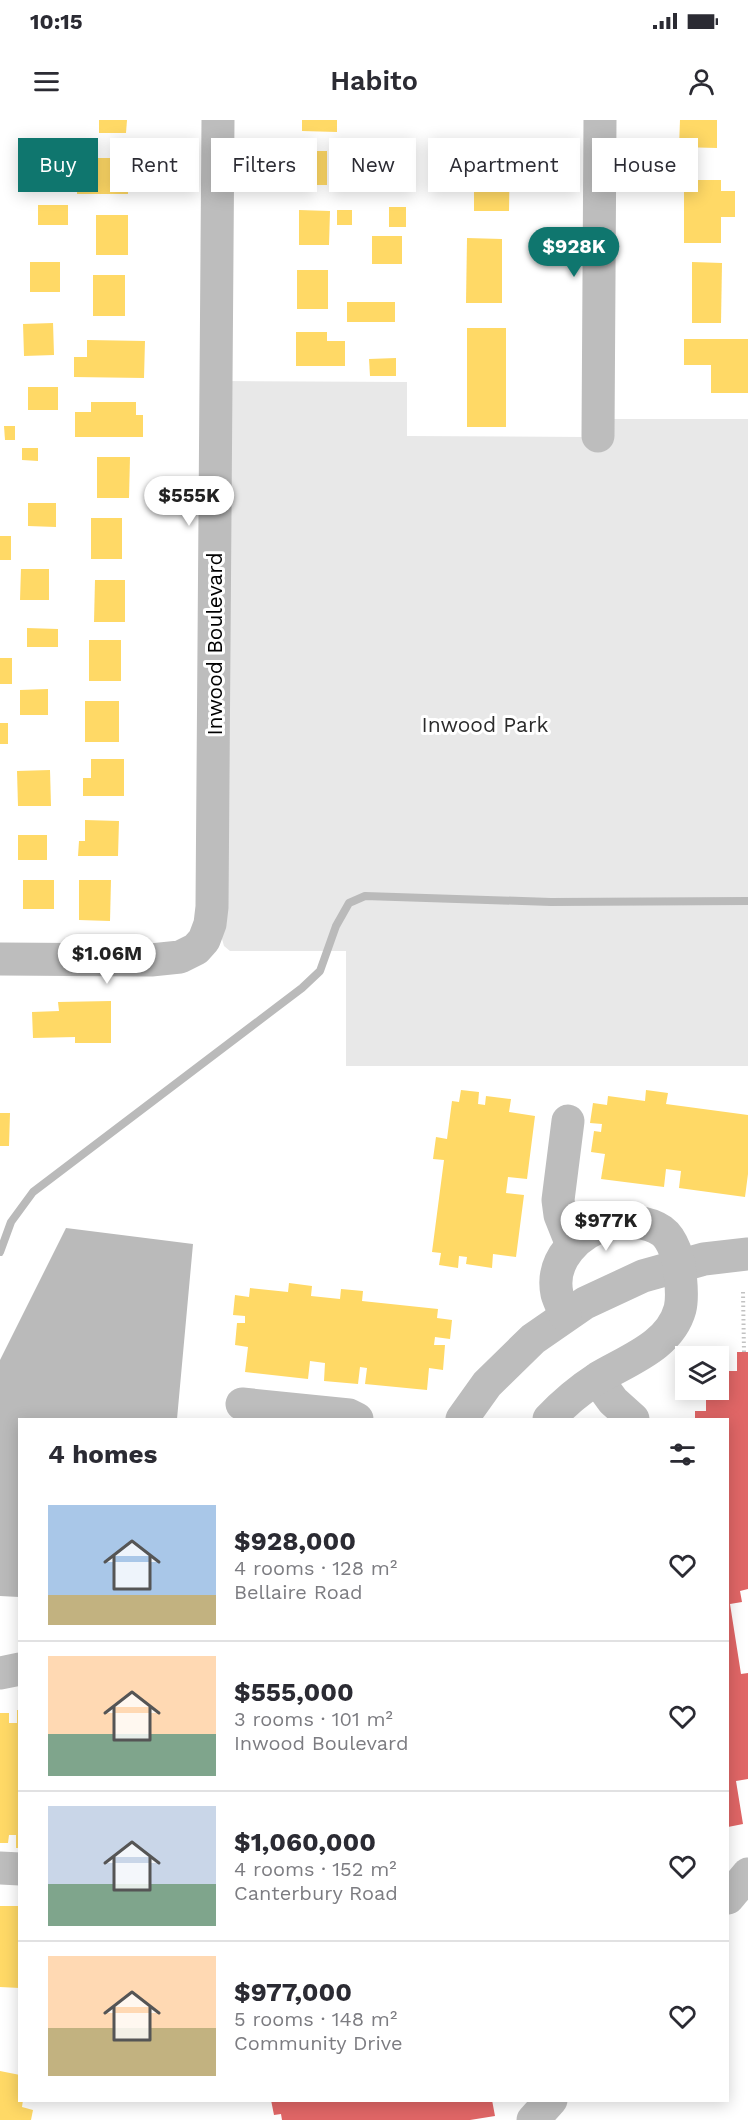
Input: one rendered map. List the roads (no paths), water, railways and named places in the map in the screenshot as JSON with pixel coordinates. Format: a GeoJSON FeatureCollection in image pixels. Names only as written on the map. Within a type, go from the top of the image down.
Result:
{"type":"FeatureCollection","features":[{"type":"Feature","properties":{"kind":"street","name":"Inwood Boulevard"},"geometry":{"type":"LineString","coordinates":[[0,958],[169,959],[180,957],[196,949],[208,930],[212,907],[218,120]]}},
{"type":"Feature","properties":{"kind":"street"},"geometry":{"type":"LineString","coordinates":[[598,436],[600,120]]}},
{"type":"Feature","properties":{"kind":"street"},"geometry":{"type":"LineString","coordinates":[[568,1121],[558,1200],[560,1215],[572,1245]]}},
{"type":"Feature","properties":{"kind":"street"},"geometry":{"type":"LineString","coordinates":[[550,1418],[597,1379],[640,1355],[669,1332],[679,1311],[682,1298],[679,1266],[668,1237],[652,1226],[634,1222],[617,1222],[583,1235],[572,1245],[560,1262],[556,1277],[557,1294],[565,1315]]}},
{"type":"Feature","properties":{"kind":"street"},"geometry":{"type":"LineString","coordinates":[[463,1418],[488,1384],[533,1339],[585,1303],[643,1276],[704,1259],[748,1254]]}},
{"type":"Feature","properties":{"kind":"street"},"geometry":{"type":"LineString","coordinates":[[597,1379],[613,1401],[632,1418]]}},
{"type":"Feature","properties":{"kind":"street"},"geometry":{"type":"LineString","coordinates":[[242,1404],[349,1415],[355,1418]]}},
{"type":"Feature","properties":{"kind":"street"},"geometry":{"type":"LineString","coordinates":[[0,1673],[18,1669]]}},
{"type":"Feature","properties":{"kind":"street"},"geometry":{"type":"LineString","coordinates":[[0,1868],[18,1869]]}},
{"type":"Feature","properties":{"kind":"street"},"geometry":{"type":"LineString","coordinates":[[729,1897],[748,1874]]}},
{"type":"Feature","properties":{"kind":"street"},"geometry":{"type":"LineString","coordinates":[[533,2120],[549,2102]]}},
{"type":"Feature","properties":{"kind":"waterway"},"geometry":{"type":"LineString","coordinates":[[0,1252],[11,1222],[33,1192],[302,988],[320,971],[336,926],[349,903],[365,896],[551,902],[748,901]]}},
{"type":"Feature","properties":{"kind":"park label","name":"Inwood Park"},"geometry":{"type":"Point","coordinates":[485,724]}}]}
